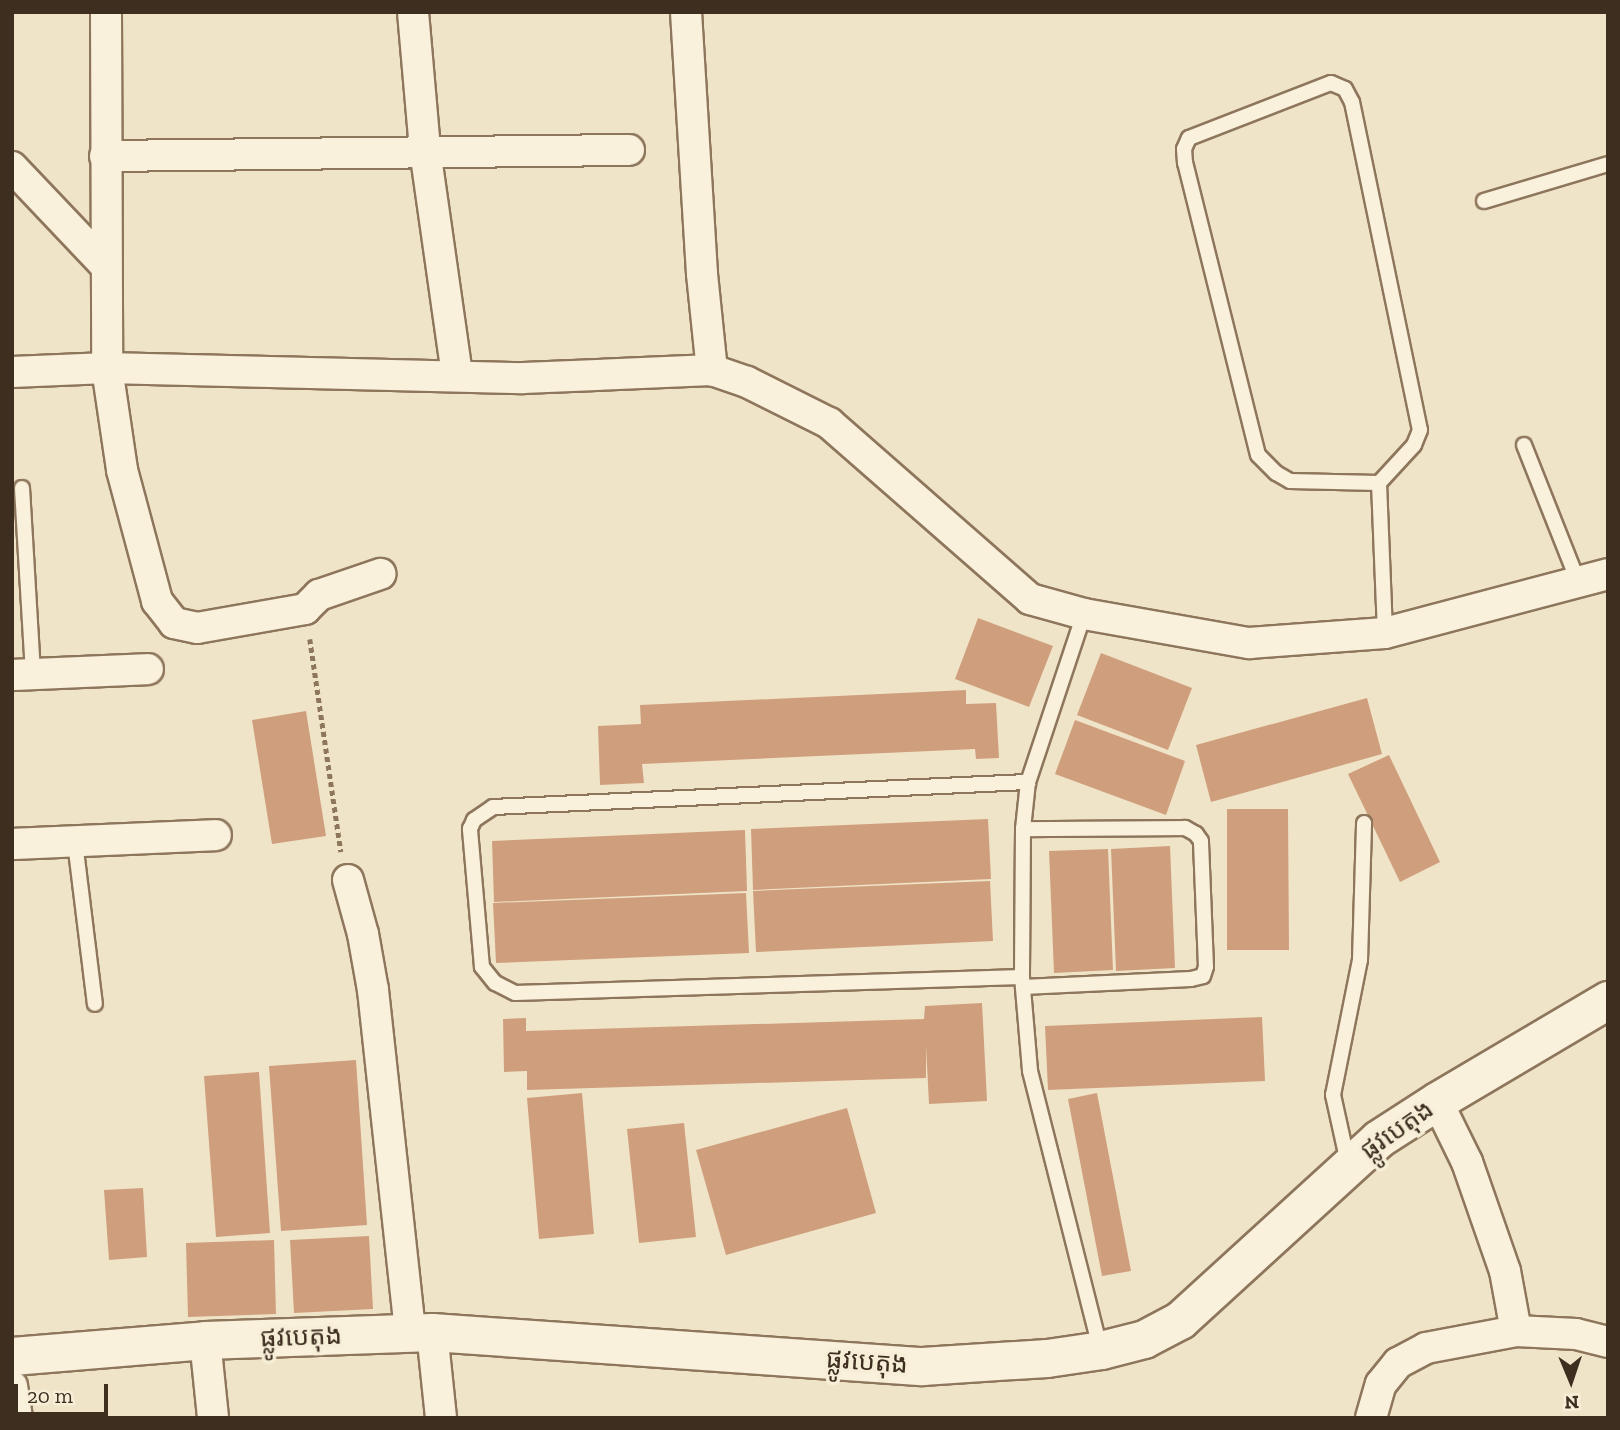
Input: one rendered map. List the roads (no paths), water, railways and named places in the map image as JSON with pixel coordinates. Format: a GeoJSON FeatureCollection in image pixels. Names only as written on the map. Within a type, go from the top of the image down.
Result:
{"type":"FeatureCollection","features":[{"type":"Feature","properties":{"kind":"street"},"geometry":{"type":"LineString","coordinates":[[106,12],[107,368],[122,470],[157,601],[174,624],[197,628],[305,609],[319,595],[380,574]]}},
{"type":"Feature","properties":{"kind":"street"},"geometry":{"type":"LineString","coordinates":[[413,12],[425,150],[457,376]]}},
{"type":"Feature","properties":{"kind":"street"},"geometry":{"type":"LineString","coordinates":[[686,12],[701,261],[712,370]]}},
{"type":"Feature","properties":{"kind":"street"},"geometry":{"type":"LineString","coordinates":[[105,156],[425,150],[629,150]]}},
{"type":"Feature","properties":{"kind":"street"},"geometry":{"type":"LineString","coordinates":[[16,176],[106,266]]}},
{"type":"Feature","properties":{"kind":"street"},"geometry":{"type":"LineString","coordinates":[[12,372],[107,368],[523,378],[712,370],[747,382],[829,423],[1030,599],[1084,614],[1249,643],[1385,633],[1580,584],[1608,574]]}},
{"type":"Feature","properties":{"kind":"street"},"geometry":{"type":"LineString","coordinates":[[22,674],[148,669]]}},
{"type":"Feature","properties":{"kind":"street"},"geometry":{"type":"LineString","coordinates":[[12,844],[216,835]]}},
{"type":"Feature","properties":{"kind":"street"},"geometry":{"type":"LineString","coordinates":[[348,880],[363,934],[373,990],[421,1332],[442,1418]]}},
{"type":"Feature","properties":{"kind":"street","name":"ផ្លូវបេតុង"},"geometry":{"type":"LineString","coordinates":[[12,1356],[205,1340],[421,1332],[922,1366],[1035,1359],[1101,1350],[1144,1339],[1180,1320],[1378,1139],[1608,1000]]}},
{"type":"Feature","properties":{"kind":"street"},"geometry":{"type":"LineString","coordinates":[[1437,1101],[1467,1162],[1505,1271],[1516,1331]]}},
{"type":"Feature","properties":{"kind":"street"},"geometry":{"type":"LineString","coordinates":[[1371,1418],[1381,1384],[1398,1363],[1426,1348],[1516,1331],[1576,1334],[1608,1342]]}},
{"type":"Feature","properties":{"kind":"street"},"geometry":{"type":"LineString","coordinates":[[205,1340],[213,1418]]}},
{"type":"Feature","properties":{"kind":"street"},"geometry":{"type":"LineString","coordinates":[[12,1386],[17,1418]]}},
{"type":"Feature","properties":{"kind":"lane"},"geometry":{"type":"LineString","coordinates":[[1379,483],[1290,481],[1276,473],[1258,455],[1185,163],[1184,149],[1189,138],[1264,106],[1331,83],[1345,89],[1352,102],[1420,430],[1415,445],[1379,483],[1385,633]]}},
{"type":"Feature","properties":{"kind":"lane"},"geometry":{"type":"LineString","coordinates":[[1485,201],[1608,164]]}},
{"type":"Feature","properties":{"kind":"lane"},"geometry":{"type":"LineString","coordinates":[[1524,445],[1580,584]]}},
{"type":"Feature","properties":{"kind":"lane"},"geometry":{"type":"LineString","coordinates":[[22,488],[22,674]]}},
{"type":"Feature","properties":{"kind":"lane"},"geometry":{"type":"LineString","coordinates":[[1084,614],[1028,782],[1023,829],[1023,982],[1030,1071],[1101,1350]]}},
{"type":"Feature","properties":{"kind":"lane"},"geometry":{"type":"LineString","coordinates":[[1023,829],[1185,828],[1196,834],[1201,841],[1206,967],[1203,976],[1191,979],[515,993],[495,983],[482,967],[470,846],[474,820],[493,807],[1028,782]]}},
{"type":"Feature","properties":{"kind":"lane"},"geometry":{"type":"LineString","coordinates":[[1349,1165],[1333,1095],[1360,960],[1364,823]]}},
{"type":"Feature","properties":{"kind":"lane"},"geometry":{"type":"LineString","coordinates":[[75,842],[95,1004]]}}]}
